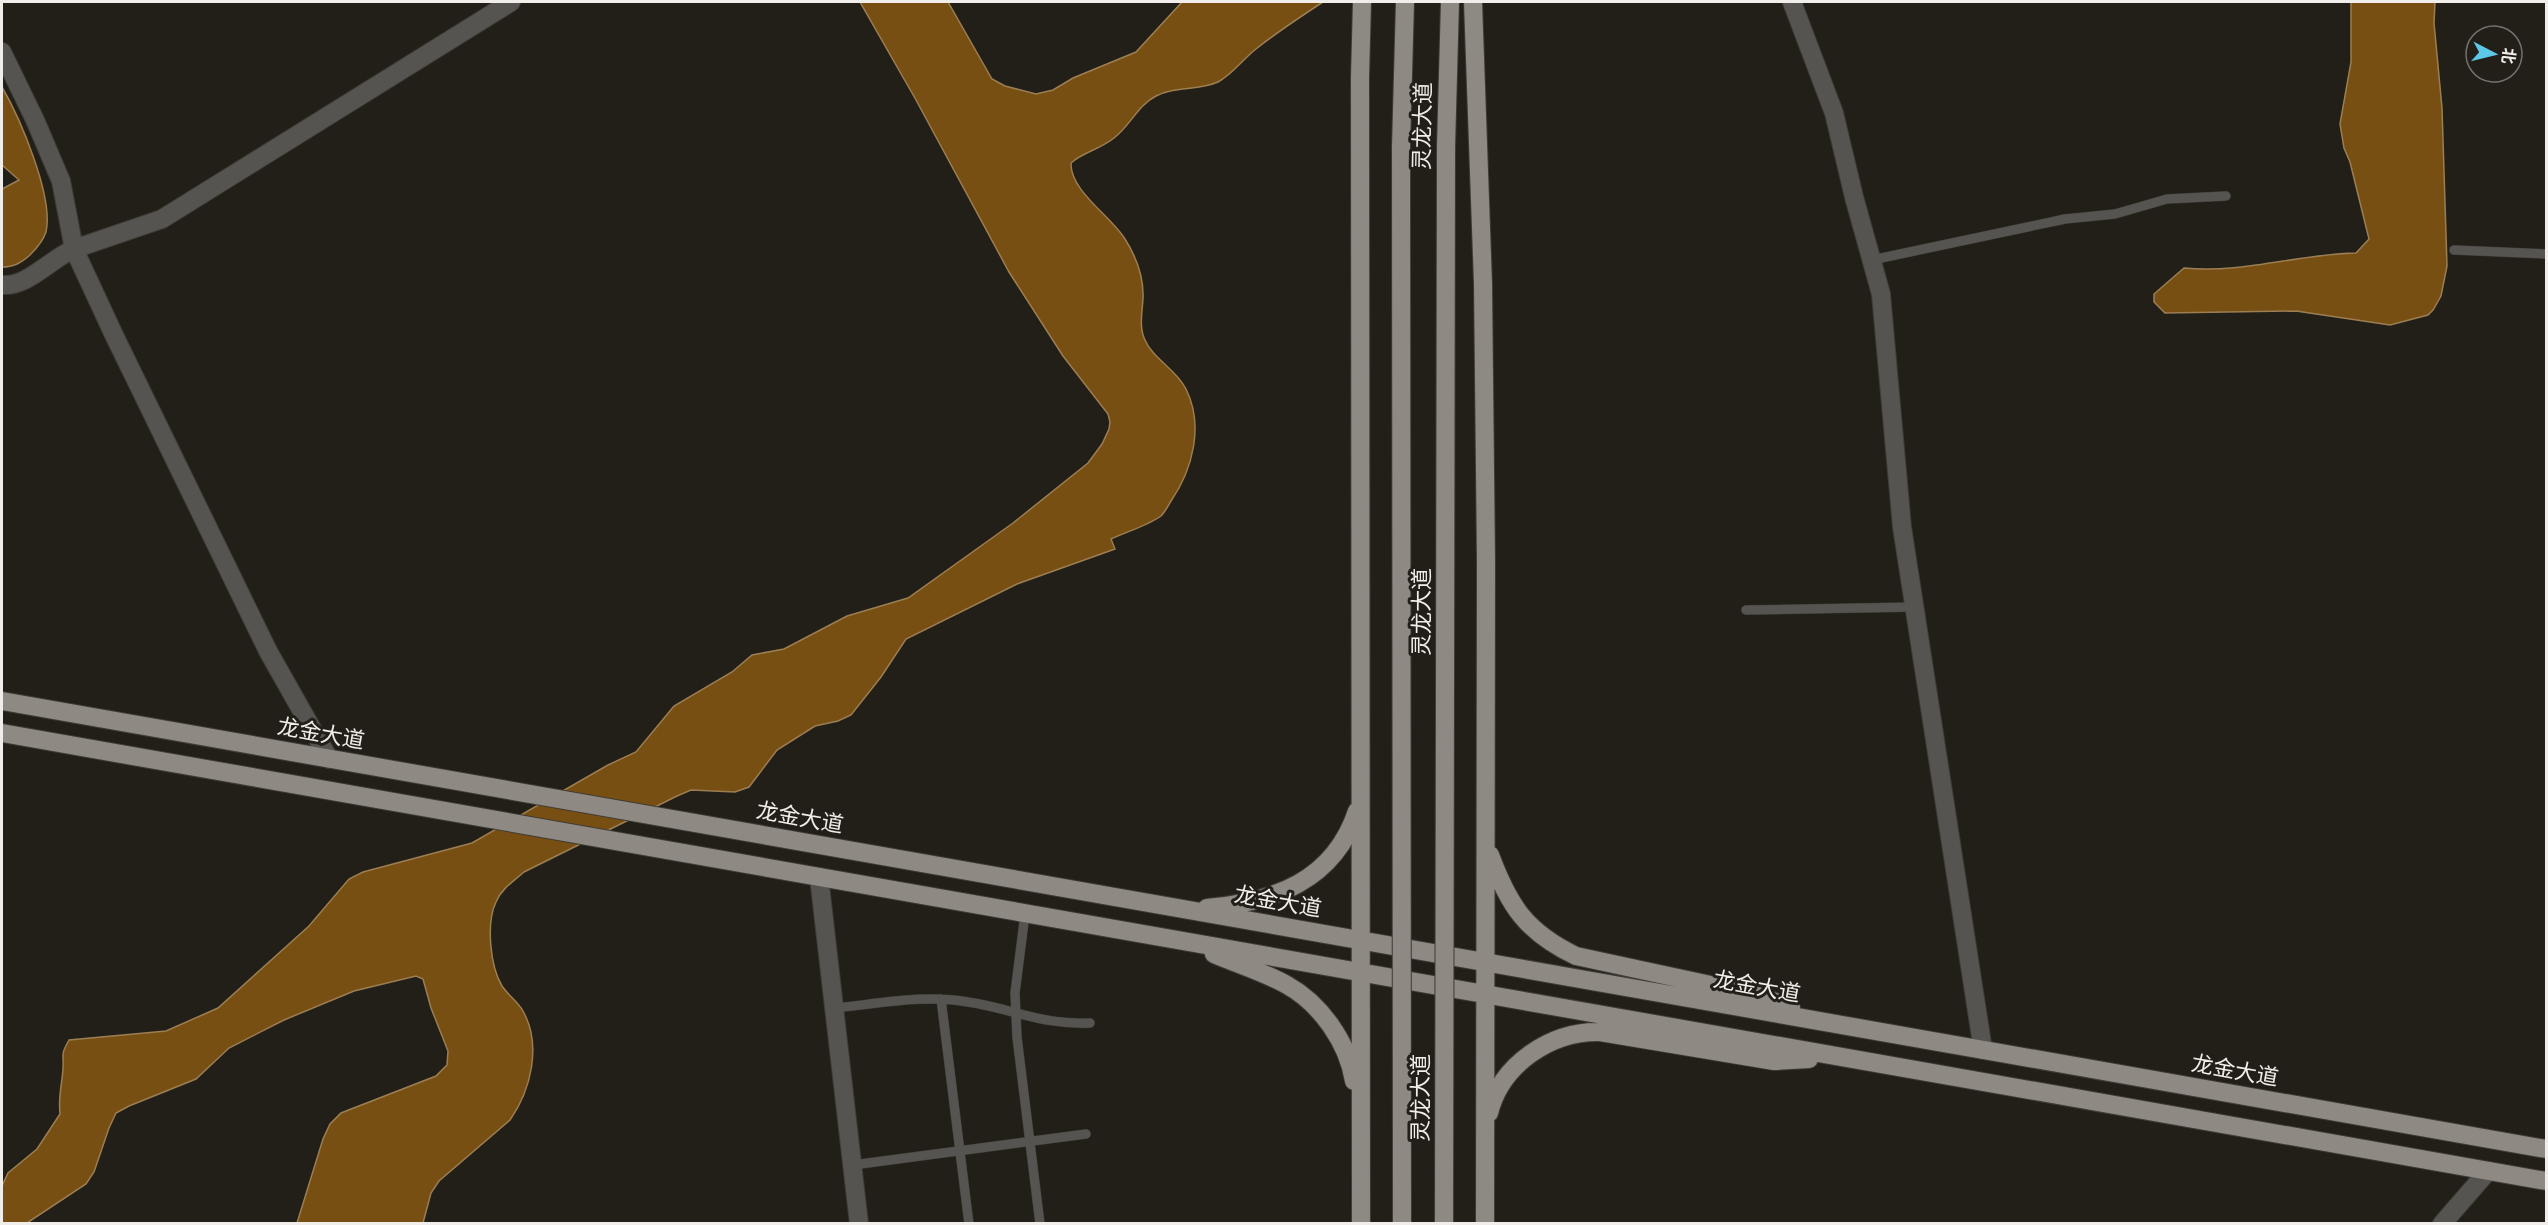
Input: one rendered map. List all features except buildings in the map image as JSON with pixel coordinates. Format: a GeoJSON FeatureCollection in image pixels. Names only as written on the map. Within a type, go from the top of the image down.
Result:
{"type":"FeatureCollection","features":[{"type":"Feature","properties":{"kind":"main road"},"geometry":{"type":"LineString","coordinates":[[1361,1224],[1360,56],[1362,2]]}},
{"type":"Feature","properties":{"kind":"main road","name":"灵龙大道"},"geometry":{"type":"LineString","coordinates":[[1444,1224],[1446,147],[1450,2]]}},
{"type":"Feature","properties":{"kind":"main road"},"geometry":{"type":"LineString","coordinates":[[1473,2],[1484,284],[1485,1224]]}},
{"type":"Feature","properties":{"kind":"main road","name":"灵龙大道"},"geometry":{"type":"LineString","coordinates":[[1402,1224],[1401,147],[1405,8]]}},
{"type":"Feature","properties":{"kind":"main road","name":"龙金大道"},"geometry":{"type":"LineString","coordinates":[[2,701],[1834,1024],[2543,1145]]}},
{"type":"Feature","properties":{"kind":"main road"},"geometry":{"type":"LineString","coordinates":[[2,733],[2547,1181]]}},
{"type":"Feature","properties":{"kind":"main road"},"geometry":{"type":"LineString","coordinates":[[1189,910],[1249,902],[1295,887],[1309,878],[1328,862],[1343,842],[1357,813],[1360,798]]}},
{"type":"Feature","properties":{"kind":"main road"},"geometry":{"type":"LineString","coordinates":[[1485,842],[1502,886],[1514,909],[1540,936],[1557,947],[1576,956],[1756,995],[1834,1024]]}},
{"type":"Feature","properties":{"kind":"main road"},"geometry":{"type":"LineString","coordinates":[[1184,941],[1286,985],[1314,1007],[1337,1035],[1345,1051],[1352,1068],[1360,1117]]}},
{"type":"Feature","properties":{"kind":"main road"},"geometry":{"type":"LineString","coordinates":[[1485,1138],[1490,1107],[1501,1086],[1516,1066],[1544,1046],[1573,1034],[1600,1032],[1774,1061],[1842,1057]]}},
{"type":"Feature","properties":{"kind":"street"},"geometry":{"type":"LineString","coordinates":[[2,285],[18,285],[60,255],[162,219],[511,2]]}},
{"type":"Feature","properties":{"kind":"street"},"geometry":{"type":"LineString","coordinates":[[1792,2],[1834,113],[1881,294],[1902,527],[1983,1050]]}},
{"type":"Feature","properties":{"kind":"street"},"geometry":{"type":"LineString","coordinates":[[2,52],[61,181],[74,249],[268,651],[329,759]]}},
{"type":"Feature","properties":{"kind":"street"},"geometry":{"type":"LineString","coordinates":[[819,877],[859,1224]]}},
{"type":"Feature","properties":{"kind":"street"},"geometry":{"type":"LineString","coordinates":[[2442,1224],[2488,1171]]}},
{"type":"Feature","properties":{"kind":"lane"},"geometry":{"type":"LineString","coordinates":[[1872,260],[2065,219],[2115,214],[2167,199],[2226,196]]}},
{"type":"Feature","properties":{"kind":"lane"},"geometry":{"type":"LineString","coordinates":[[2454,250],[2547,254]]}},
{"type":"Feature","properties":{"kind":"lane"},"geometry":{"type":"LineString","coordinates":[[1746,610],[1914,607]]}},
{"type":"Feature","properties":{"kind":"lane"},"geometry":{"type":"LineString","coordinates":[[1025,914],[1015,993],[1016,1014],[1040,1224]]}},
{"type":"Feature","properties":{"kind":"lane"},"geometry":{"type":"LineString","coordinates":[[941,999],[969,1224]]}},
{"type":"Feature","properties":{"kind":"lane"},"geometry":{"type":"LineString","coordinates":[[834,1008],[941,999],[968,1002],[1048,1022],[1090,1023]]}},
{"type":"Feature","properties":{"kind":"lane"},"geometry":{"type":"LineString","coordinates":[[852,1165],[1086,1134]]}},
{"type":"Feature","properties":{"kind":"shaded area"},"geometry":{"type":"Polygon","coordinates":[[[860,2],[948,2],[992,79],[1005,86],[1036,94],[1053,90],[1073,78],[1136,52],[1182,2],[1323,2],[1251,53],[1223,79],[1203,87],[1171,91],[1156,96],[1144,105],[1114,138],[1071,163],[1072,173],[1077,183],[1092,203],[1119,230],[1133,253],[1142,283],[1143,335],[1153,353],[1182,382],[1191,403],[1194,417],[1194,446],[1185,475],[1164,513],[1149,523],[1111,539],[1115,549],[1017,584],[906,639],[881,677],[851,715],[838,721],[815,726],[777,750],[749,787],[735,792],[691,790],[524,872],[508,886],[498,897],[493,911],[490,933],[492,956],[502,986],[521,1008],[529,1024],[532,1038],[532,1067],[524,1095],[510,1120],[439,1181],[431,1193],[423,1223],[297,1223],[323,1139],[330,1124],[341,1113],[436,1076],[447,1065],[448,1051],[431,1008],[423,979],[416,976],[354,991],[284,1020],[229,1048],[196,1079],[116,1113],[94,1172],[86,1184],[27,1223],[2,1223],[2,1186],[8,1173],[37,1149],[60,1114],[63,1054],[69,1040],[166,1031],[218,1008],[309,926],[349,879],[363,872],[472,843],[608,765],[636,752],[674,706],[732,672],[752,655],[784,649],[847,616],[908,598],[1013,523],[1088,463],[1102,444],[1109,429],[1108,414],[1063,356],[1009,272],[860,2]]]}},
{"type":"Feature","properties":{"kind":"shaded area"},"geometry":{"type":"Polygon","coordinates":[[[2351,2],[2435,2],[2434,23],[2442,108],[2447,266],[2441,296],[2433,310],[2428,315],[2390,325],[2296,311],[2165,313],[2154,302],[2154,294],[2184,268],[2227,268],[2356,253],[2369,239],[2350,162],[2344,148],[2340,124],[2351,62],[2351,2]]]}},
{"type":"Feature","properties":{"kind":"shaded area"},"geometry":{"type":"Polygon","coordinates":[[[2,87],[18,118],[34,158],[45,199],[47,217],[46,232],[35,250],[17,264],[2,267],[2,189],[19,180],[2,165],[2,87]]]}}]}
